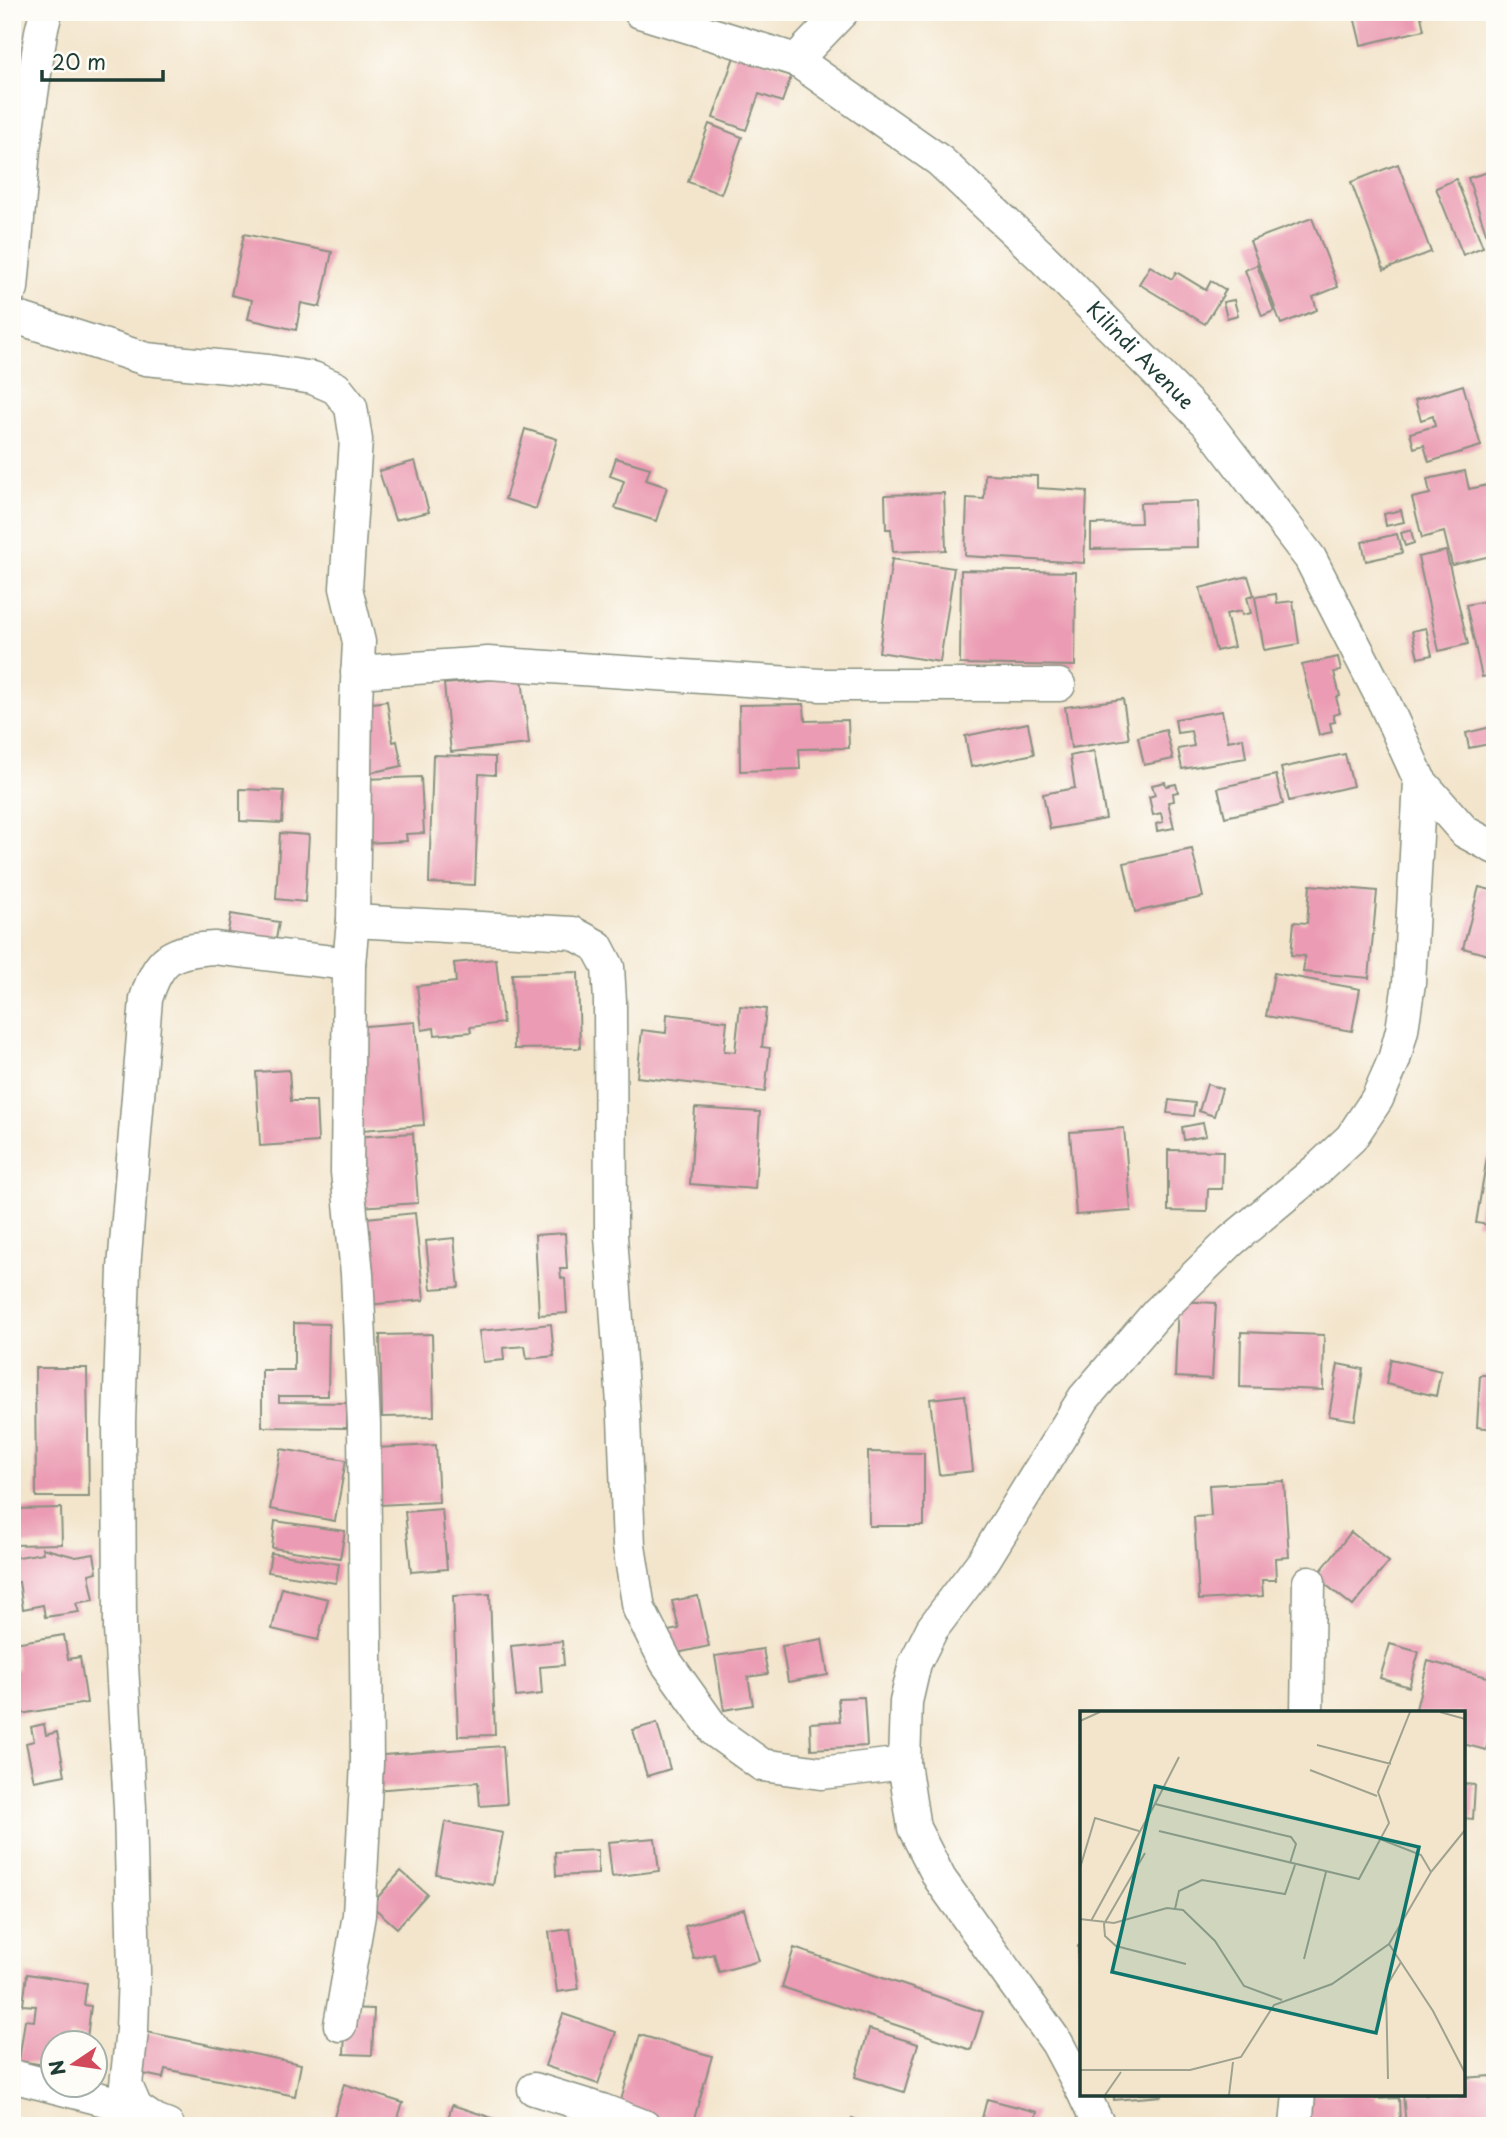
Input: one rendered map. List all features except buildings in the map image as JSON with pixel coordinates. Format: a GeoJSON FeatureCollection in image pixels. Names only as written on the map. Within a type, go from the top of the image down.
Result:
{"type":"FeatureCollection","features":[{"type":"Feature","properties":{"kind":"street"},"geometry":{"type":"LineString","coordinates":[[12,288],[24,149],[46,12]]}},
{"type":"Feature","properties":{"kind":"street","name":"Kilindi Avenue"},"geometry":{"type":"LineString","coordinates":[[640,12],[796,60],[940,162],[1041,256],[1207,423],[1310,558],[1385,704],[1420,781],[1465,832],[1495,848]]}},
{"type":"Feature","properties":{"kind":"street"},"geometry":{"type":"LineString","coordinates":[[796,60],[842,12]]}},
{"type":"Feature","properties":{"kind":"street"},"geometry":{"type":"LineString","coordinates":[[12,316],[146,359],[313,378],[336,388],[351,407],[356,440],[346,589],[359,642],[356,672],[354,921],[349,964],[347,1172],[357,1274],[364,1424],[367,1763],[359,1915],[340,2025]]}},
{"type":"Feature","properties":{"kind":"street"},"geometry":{"type":"LineString","coordinates":[[356,672],[488,663],[821,685],[1059,685]]}},
{"type":"Feature","properties":{"kind":"street"},"geometry":{"type":"LineString","coordinates":[[1080,2087],[1056,2043],[940,1879],[914,1828],[904,1763],[906,1702],[915,1663],[932,1629],[984,1560],[1084,1398],[1177,1294],[1231,1241],[1351,1138],[1377,1099],[1394,1060],[1402,1030],[1409,983],[1420,781]]}},
{"type":"Feature","properties":{"kind":"street"},"geometry":{"type":"LineString","coordinates":[[354,921],[573,933],[597,946],[608,967],[611,1236],[624,1418],[629,1546],[639,1609],[666,1662],[716,1732],[762,1765],[821,1773],[904,1763]]}},
{"type":"Feature","properties":{"kind":"street"},"geometry":{"type":"LineString","coordinates":[[136,2108],[126,2085],[132,2030],[134,1972],[130,1808],[120,1629],[119,1422],[124,1268],[146,999],[154,973],[173,955],[194,949],[214,948],[349,964]]}},
{"type":"Feature","properties":{"kind":"street"},"geometry":{"type":"LineString","coordinates":[[1307,1711],[1309,1582]]}},
{"type":"Feature","properties":{"kind":"street"},"geometry":{"type":"LineString","coordinates":[[12,2076],[136,2108],[168,2126]]}},
{"type":"Feature","properties":{"kind":"street"},"geometry":{"type":"LineString","coordinates":[[534,2089],[603,2110],[643,2126]]}},
{"type":"Feature","properties":{"kind":"street"},"geometry":{"type":"LineString","coordinates":[[1085,2096],[1099,2126]]}},
{"type":"Feature","properties":{"kind":"street"},"geometry":{"type":"LineString","coordinates":[[1296,2126],[1299,2096]]}}]}
